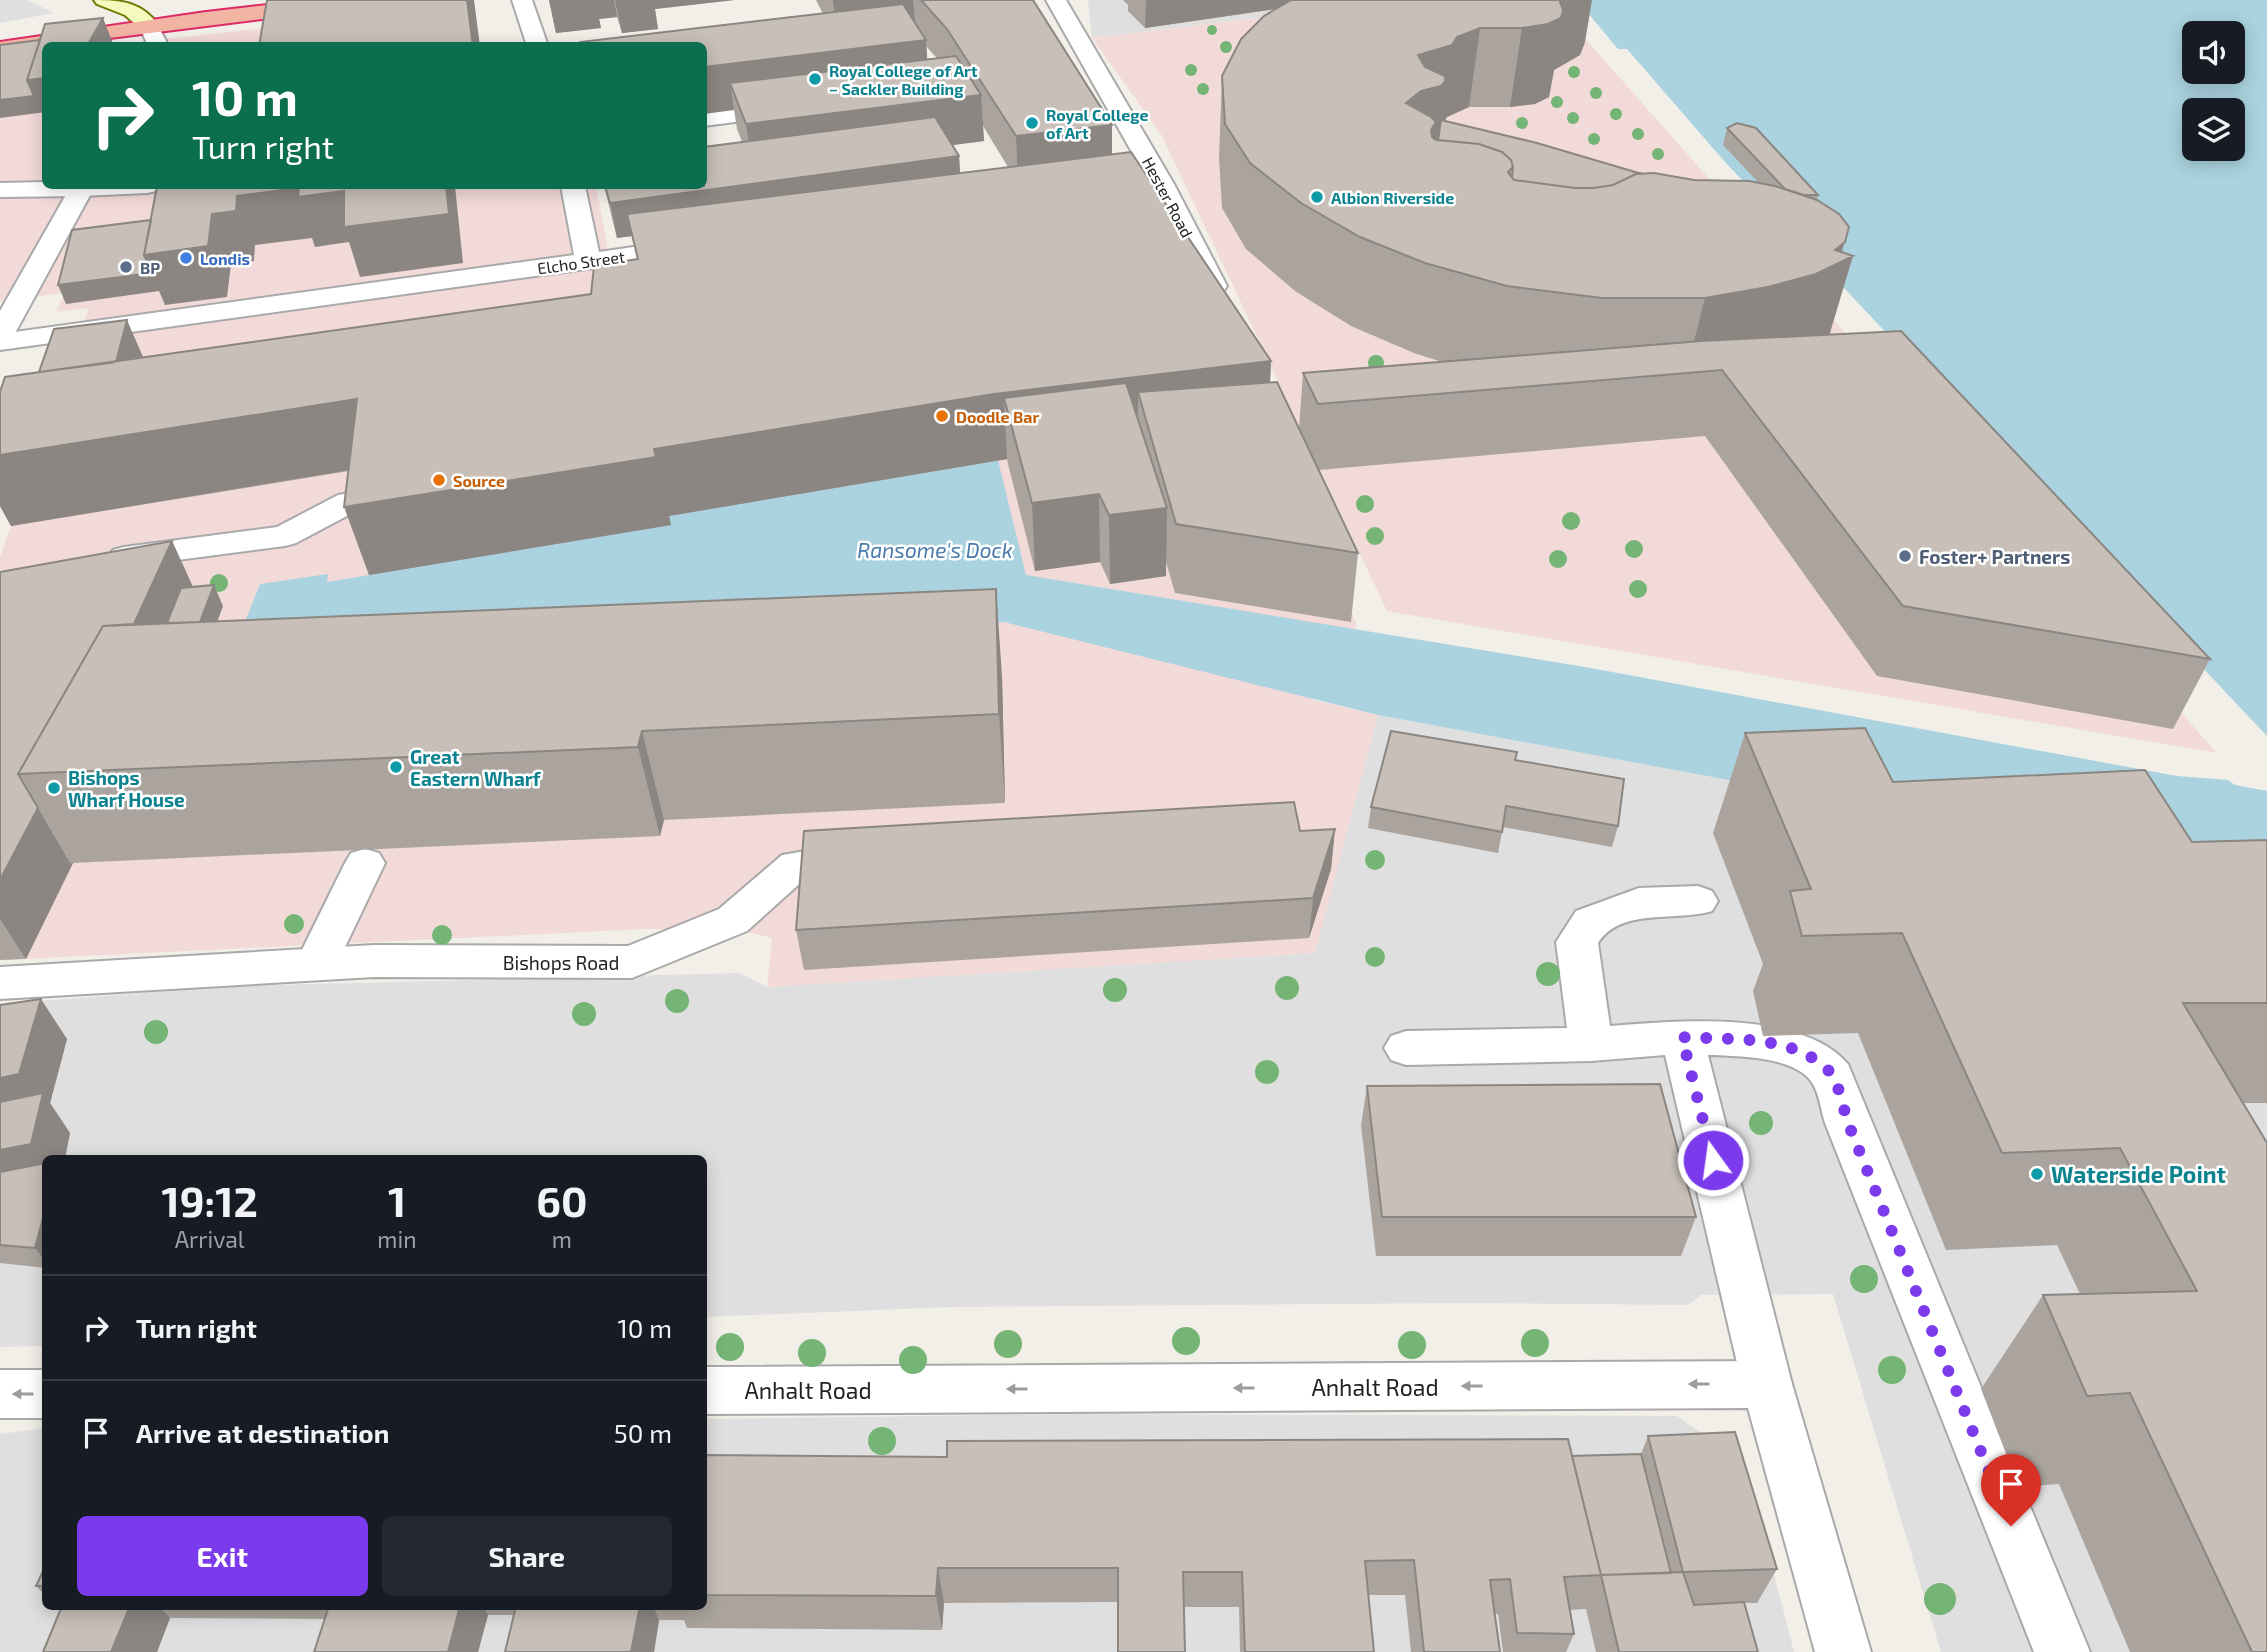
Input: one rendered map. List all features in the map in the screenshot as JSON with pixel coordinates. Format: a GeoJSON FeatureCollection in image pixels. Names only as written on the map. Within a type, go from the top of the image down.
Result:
{"type":"FeatureCollection","features":[{"type":"Feature","properties":{"kind":"highway"},"geometry":{"type":"LineString","coordinates":[[76,42],[151,36],[365,0]]}},
{"type":"Feature","properties":{"kind":"highway"},"geometry":{"type":"LineString","coordinates":[[0,48],[42,45]]}},
{"type":"Feature","properties":{"kind":"main road"},"geometry":{"type":"LineString","coordinates":[[108,0],[132,11],[151,36]]}},
{"type":"Feature","properties":{"kind":"street"},"geometry":{"type":"LineString","coordinates":[[522,0],[537,42]]}},
{"type":"Feature","properties":{"kind":"street","name":"Hester Road"},"geometry":{"type":"LineString","coordinates":[[1056,0],[1162,184],[1223,304]]}},
{"type":"Feature","properties":{"kind":"street"},"geometry":{"type":"LineString","coordinates":[[707,119],[758,113]]}},
{"type":"Feature","properties":{"kind":"street"},"geometry":{"type":"LineString","coordinates":[[1073,195],[1162,184]]}},
{"type":"Feature","properties":{"kind":"street"},"geometry":{"type":"LineString","coordinates":[[0,190],[42,188]]}},
{"type":"Feature","properties":{"kind":"street"},"geometry":{"type":"LineString","coordinates":[[0,335],[81,189]]}},
{"type":"Feature","properties":{"kind":"street"},"geometry":{"type":"LineString","coordinates":[[574,189],[588,261]]}},
{"type":"Feature","properties":{"kind":"street","name":"Elcho Street"},"geometry":{"type":"LineString","coordinates":[[0,342],[710,244]]}},
{"type":"Feature","properties":{"kind":"street"},"geometry":{"type":"LineString","coordinates":[[95,561],[285,536],[349,502]]}},
{"type":"Feature","properties":{"kind":"street","name":"Bishops Road"},"geometry":{"type":"LineString","coordinates":[[0,983],[374,961],[632,962],[733,920],[796,865],[892,852]]}},
{"type":"Feature","properties":{"kind":"street"},"geometry":{"type":"LineString","coordinates":[[316,964],[365,863]]}},
{"type":"Feature","properties":{"kind":"street"},"geometry":{"type":"LineString","coordinates":[[1591,1044],[1577,942],[1590,922],[1639,903],[1698,901]]}},
{"type":"Feature","properties":{"kind":"street"},"geometry":{"type":"LineString","coordinates":[[1682,1037],[1767,1384],[1843,1652]]}},
{"type":"Feature","properties":{"kind":"street"},"geometry":{"type":"LineString","coordinates":[[1406,1048],[1591,1044],[1682,1037],[1753,1041],[1800,1050],[1831,1073],[1848,1123],[2062,1652]]}},
{"type":"Feature","properties":{"kind":"street","name":"Anhalt Road"},"geometry":{"type":"LineString","coordinates":[[707,1391],[1767,1384]]}},
{"type":"Feature","properties":{"kind":"street"},"geometry":{"type":"LineString","coordinates":[[0,1395],[42,1394]]}},
{"type":"Feature","properties":{"kind":"shaded area"},"geometry":{"type":"Polygon","coordinates":[[[0,0],[27,0],[54,13],[0,23],[0,0]]]}},
{"type":"Feature","properties":{"kind":"shaded area"},"geometry":{"type":"Polygon","coordinates":[[[1088,0],[1405,0],[1092,38],[1088,0]]]}},
{"type":"Feature","properties":{"kind":"shaded area"},"geometry":{"type":"Polygon","coordinates":[[[1405,0],[1551,0],[2217,753],[1387,611],[1162,136],[1092,38],[1405,0]]]}},
{"type":"Feature","properties":{"kind":"shaded area"},"geometry":{"type":"Polygon","coordinates":[[[289,25],[286,42],[139,42],[289,25]]]}},
{"type":"Feature","properties":{"kind":"shaded area"},"geometry":{"type":"Polygon","coordinates":[[[42,53],[42,189],[597,189],[610,277],[1268,426],[1357,625],[1313,700],[1378,715],[1315,953],[767,987],[772,938],[736,929],[647,929],[0,960],[0,557],[89,308],[56,312],[65,293],[0,301],[0,59],[42,53]]]}},
{"type":"Feature","properties":{"kind":"shaded area"},"geometry":{"type":"Polygon","coordinates":[[[1378,715],[2240,875],[2267,887],[2267,1652],[1941,1652],[1833,1294],[1701,1295],[1688,1305],[1461,1303],[950,1307],[707,1317],[707,1155],[42,1155],[42,1346],[0,1347],[0,1004],[234,986],[740,973],[767,987],[1314,953],[1378,715]]]}},
{"type":"Feature","properties":{"kind":"shaded area"},"geometry":{"type":"Polygon","coordinates":[[[1080,1414],[1677,1416],[1746,1465],[1794,1652],[0,1652],[0,1434],[42,1428],[42,1610],[707,1610],[707,1419],[1080,1414]]]}},
{"type":"Feature","properties":{"kind":"water"},"geometry":{"type":"Polygon","coordinates":[[[1577,0],[2267,0],[2267,736],[1725,162],[1627,49],[1618,49],[1577,0]]]}},
{"type":"Feature","properties":{"kind":"water","name":"Ransome's Dock"},"geometry":{"type":"Polygon","coordinates":[[[998,460],[1026,575],[1585,667],[2177,776],[2228,780],[2235,785],[2267,791],[2267,856],[2240,875],[1378,715],[1004,622],[226,670],[260,584],[328,574],[327,582],[670,525],[669,516],[998,460]]]}},
{"type":"Feature","properties":{"kind":"building"},"geometry":{"type":"Polygon","coordinates":[[[267,0],[467,0],[472,42],[260,42],[267,0]]]}},
{"type":"Feature","properties":{"kind":"building"},"geometry":{"type":"Polygon","coordinates":[[[921,0],[1033,0],[1112,125],[1016,136],[947,29],[921,0]]]}},
{"type":"Feature","properties":{"kind":"building"},"geometry":{"type":"Polygon","coordinates":[[[1291,0],[1561,0],[1561,18],[1548,24],[1522,28],[1480,28],[1457,37],[1452,45],[1418,55],[1425,67],[1445,76],[1441,86],[1421,91],[1406,103],[1436,122],[1431,130],[1432,137],[1436,140],[1479,144],[1502,152],[1511,160],[1513,167],[1508,172],[1514,180],[1594,188],[1613,185],[1636,174],[1654,173],[1694,180],[1749,181],[1775,186],[1817,200],[1839,214],[1849,227],[1845,242],[1835,250],[1853,256],[1816,274],[1768,287],[1705,298],[1602,298],[1507,286],[1425,263],[1360,237],[1301,203],[1250,163],[1225,124],[1222,76],[1241,39],[1264,16],[1291,0]]]}},
{"type":"Feature","properties":{"kind":"building"},"geometry":{"type":"Polygon","coordinates":[[[903,4],[926,40],[707,67],[707,42],[580,42],[903,4]]]}},
{"type":"Feature","properties":{"kind":"building"},"geometry":{"type":"Polygon","coordinates":[[[103,18],[89,42],[42,42],[42,78],[27,80],[45,24],[103,18]]]}},
{"type":"Feature","properties":{"kind":"building"},"geometry":{"type":"Polygon","coordinates":[[[40,40],[27,80],[34,96],[0,100],[0,45],[40,40]]]}},
{"type":"Feature","properties":{"kind":"building"},"geometry":{"type":"Polygon","coordinates":[[[956,56],[981,95],[746,124],[730,83],[956,56]]]}},
{"type":"Feature","properties":{"kind":"building"},"geometry":{"type":"Polygon","coordinates":[[[935,117],[959,156],[610,203],[606,189],[707,189],[707,147],[935,117]]]}},
{"type":"Feature","properties":{"kind":"building"},"geometry":{"type":"Polygon","coordinates":[[[1441,120],[1537,143],[1642,174],[1636,174],[1613,185],[1594,188],[1514,180],[1511,160],[1502,152],[1479,144],[1438,140],[1441,120]]]}},
{"type":"Feature","properties":{"kind":"building"},"geometry":{"type":"Polygon","coordinates":[[[1737,123],[1756,128],[1818,195],[1804,195],[1785,189],[1727,128],[1737,123]]]}},
{"type":"Feature","properties":{"kind":"building"},"geometry":{"type":"Polygon","coordinates":[[[1131,152],[1271,361],[994,394],[654,449],[656,457],[344,507],[357,399],[0,455],[0,392],[5,377],[591,294],[594,266],[638,259],[627,214],[1131,152]]]}},
{"type":"Feature","properties":{"kind":"building"},"geometry":{"type":"Polygon","coordinates":[[[156,189],[291,189],[237,196],[236,211],[212,214],[208,246],[144,255],[156,189]]]}},
{"type":"Feature","properties":{"kind":"building"},"geometry":{"type":"Polygon","coordinates":[[[299,189],[446,189],[449,214],[344,227],[344,191],[298,197],[299,189]]]}},
{"type":"Feature","properties":{"kind":"building"},"geometry":{"type":"Polygon","coordinates":[[[151,220],[144,255],[152,273],[58,285],[72,230],[151,220]]]}},
{"type":"Feature","properties":{"kind":"building"},"geometry":{"type":"Polygon","coordinates":[[[127,320],[116,362],[39,372],[54,329],[127,320]]]}},
{"type":"Feature","properties":{"kind":"building"},"geometry":{"type":"Polygon","coordinates":[[[1901,331],[2210,659],[1903,606],[1722,370],[1318,404],[1303,373],[1701,341],[1901,331]]]}},
{"type":"Feature","properties":{"kind":"building"},"geometry":{"type":"Polygon","coordinates":[[[1277,382],[1358,553],[1176,524],[1138,392],[1277,382]]]}},
{"type":"Feature","properties":{"kind":"building"},"geometry":{"type":"Polygon","coordinates":[[[1126,383],[1167,508],[1109,515],[1099,494],[1032,503],[1004,398],[1126,383]]]}},
{"type":"Feature","properties":{"kind":"building"},"geometry":{"type":"Polygon","coordinates":[[[172,541],[134,624],[103,626],[18,774],[38,808],[0,880],[0,572],[172,541]]]}},
{"type":"Feature","properties":{"kind":"building"},"geometry":{"type":"Polygon","coordinates":[[[214,585],[200,622],[167,623],[181,588],[214,585]]]}},
{"type":"Feature","properties":{"kind":"building"},"geometry":{"type":"Polygon","coordinates":[[[996,589],[999,714],[642,731],[638,747],[18,774],[103,626],[996,589]]]}},
{"type":"Feature","properties":{"kind":"building"},"geometry":{"type":"Polygon","coordinates":[[[1865,728],[1893,782],[2145,770],[2192,842],[2267,840],[2267,1003],[2183,1003],[2267,1143],[2267,1652],[2252,1652],[2130,1393],[2087,1396],[2043,1295],[2197,1291],[2120,1148],[2002,1153],[1902,933],[1802,936],[1790,891],[1811,889],[1745,733],[1865,728]]]}},
{"type":"Feature","properties":{"kind":"building"},"geometry":{"type":"Polygon","coordinates":[[[1391,731],[1517,752],[1515,760],[1624,779],[1618,826],[1506,806],[1502,832],[1371,807],[1391,731]]]}},
{"type":"Feature","properties":{"kind":"building"},"geometry":{"type":"Polygon","coordinates":[[[1294,802],[1300,831],[1335,829],[1313,898],[796,930],[804,831],[1294,802]]]}},
{"type":"Feature","properties":{"kind":"building"},"geometry":{"type":"Polygon","coordinates":[[[41,999],[19,1074],[0,1078],[0,1005],[41,999]]]}},
{"type":"Feature","properties":{"kind":"building"},"geometry":{"type":"Polygon","coordinates":[[[1660,1084],[1696,1217],[1382,1217],[1367,1086],[1660,1084]]]}},
{"type":"Feature","properties":{"kind":"building"},"geometry":{"type":"Polygon","coordinates":[[[43,1093],[31,1144],[0,1150],[0,1102],[43,1093]]]}},
{"type":"Feature","properties":{"kind":"building"},"geometry":{"type":"Polygon","coordinates":[[[42,1164],[42,1222],[35,1248],[0,1245],[0,1172],[42,1164]]]}},
{"type":"Feature","properties":{"kind":"building"},"geometry":{"type":"Polygon","coordinates":[[[1735,1432],[1777,1569],[1683,1572],[1648,1436],[1735,1432]]]}},
{"type":"Feature","properties":{"kind":"building"},"geometry":{"type":"Polygon","coordinates":[[[1568,1439],[1601,1575],[1564,1577],[1574,1634],[1517,1633],[1510,1579],[1490,1580],[1500,1652],[1424,1652],[1414,1560],[1365,1561],[1374,1652],[1245,1652],[1242,1572],[1183,1572],[1185,1652],[1118,1652],[1118,1568],[938,1568],[936,1596],[707,1595],[707,1455],[947,1457],[947,1441],[1568,1439]]]}},
{"type":"Feature","properties":{"kind":"building"},"geometry":{"type":"Polygon","coordinates":[[[1641,1454],[1671,1573],[1601,1575],[1572,1456],[1641,1454]]]}},
{"type":"Feature","properties":{"kind":"building"},"geometry":{"type":"Polygon","coordinates":[[[1683,1572],[1694,1605],[1744,1602],[1758,1652],[1619,1652],[1601,1575],[1683,1572]]]}},
{"type":"Feature","properties":{"kind":"building"},"geometry":{"type":"Polygon","coordinates":[[[42,1573],[42,1586],[36,1586],[42,1573]]]}},
{"type":"Feature","properties":{"kind":"building"},"geometry":{"type":"Polygon","coordinates":[[[60,1610],[128,1610],[111,1652],[43,1652],[60,1610]]]}},
{"type":"Feature","properties":{"kind":"building"},"geometry":{"type":"Polygon","coordinates":[[[328,1610],[459,1610],[448,1652],[314,1652],[328,1610]]]}},
{"type":"Feature","properties":{"kind":"building"},"geometry":{"type":"Polygon","coordinates":[[[515,1610],[639,1610],[631,1652],[505,1652],[515,1610]]]}},
{"type":"Feature","properties":{"kind":"place","name":"Royal College of Art – Sackler Building"},"geometry":{"type":"Point","coordinates":[815,79]}},
{"type":"Feature","properties":{"kind":"place","name":"Royal College of Art"},"geometry":{"type":"Point","coordinates":[1032,123]}},
{"type":"Feature","properties":{"kind":"place","name":"Albion Riverside"},"geometry":{"type":"Point","coordinates":[1317,197]}},
{"type":"Feature","properties":{"kind":"place","name":"Londis"},"geometry":{"type":"Point","coordinates":[186,258]}},
{"type":"Feature","properties":{"kind":"place","name":"BP"},"geometry":{"type":"Point","coordinates":[126,267]}},
{"type":"Feature","properties":{"kind":"place","name":"Doodle Bar"},"geometry":{"type":"Point","coordinates":[942,416]}},
{"type":"Feature","properties":{"kind":"place","name":"Source"},"geometry":{"type":"Point","coordinates":[439,480]}},
{"type":"Feature","properties":{"kind":"place","name":"Foster+ Partners"},"geometry":{"type":"Point","coordinates":[1905,556]}},
{"type":"Feature","properties":{"kind":"place","name":"Great Eastern Wharf"},"geometry":{"type":"Point","coordinates":[396,767]}},
{"type":"Feature","properties":{"kind":"place","name":"Bishops Wharf House"},"geometry":{"type":"Point","coordinates":[54,788]}},
{"type":"Feature","properties":{"kind":"place","name":"Waterside Point"},"geometry":{"type":"Point","coordinates":[2037,1174]}},
{"type":"Feature","properties":{"kind":"route"},"geometry":{"type":"LineString","coordinates":[[1713,1160],[1682,1037],[1753,1041],[1800,1050],[1831,1073],[1848,1123],[2011,1526]]}}]}
